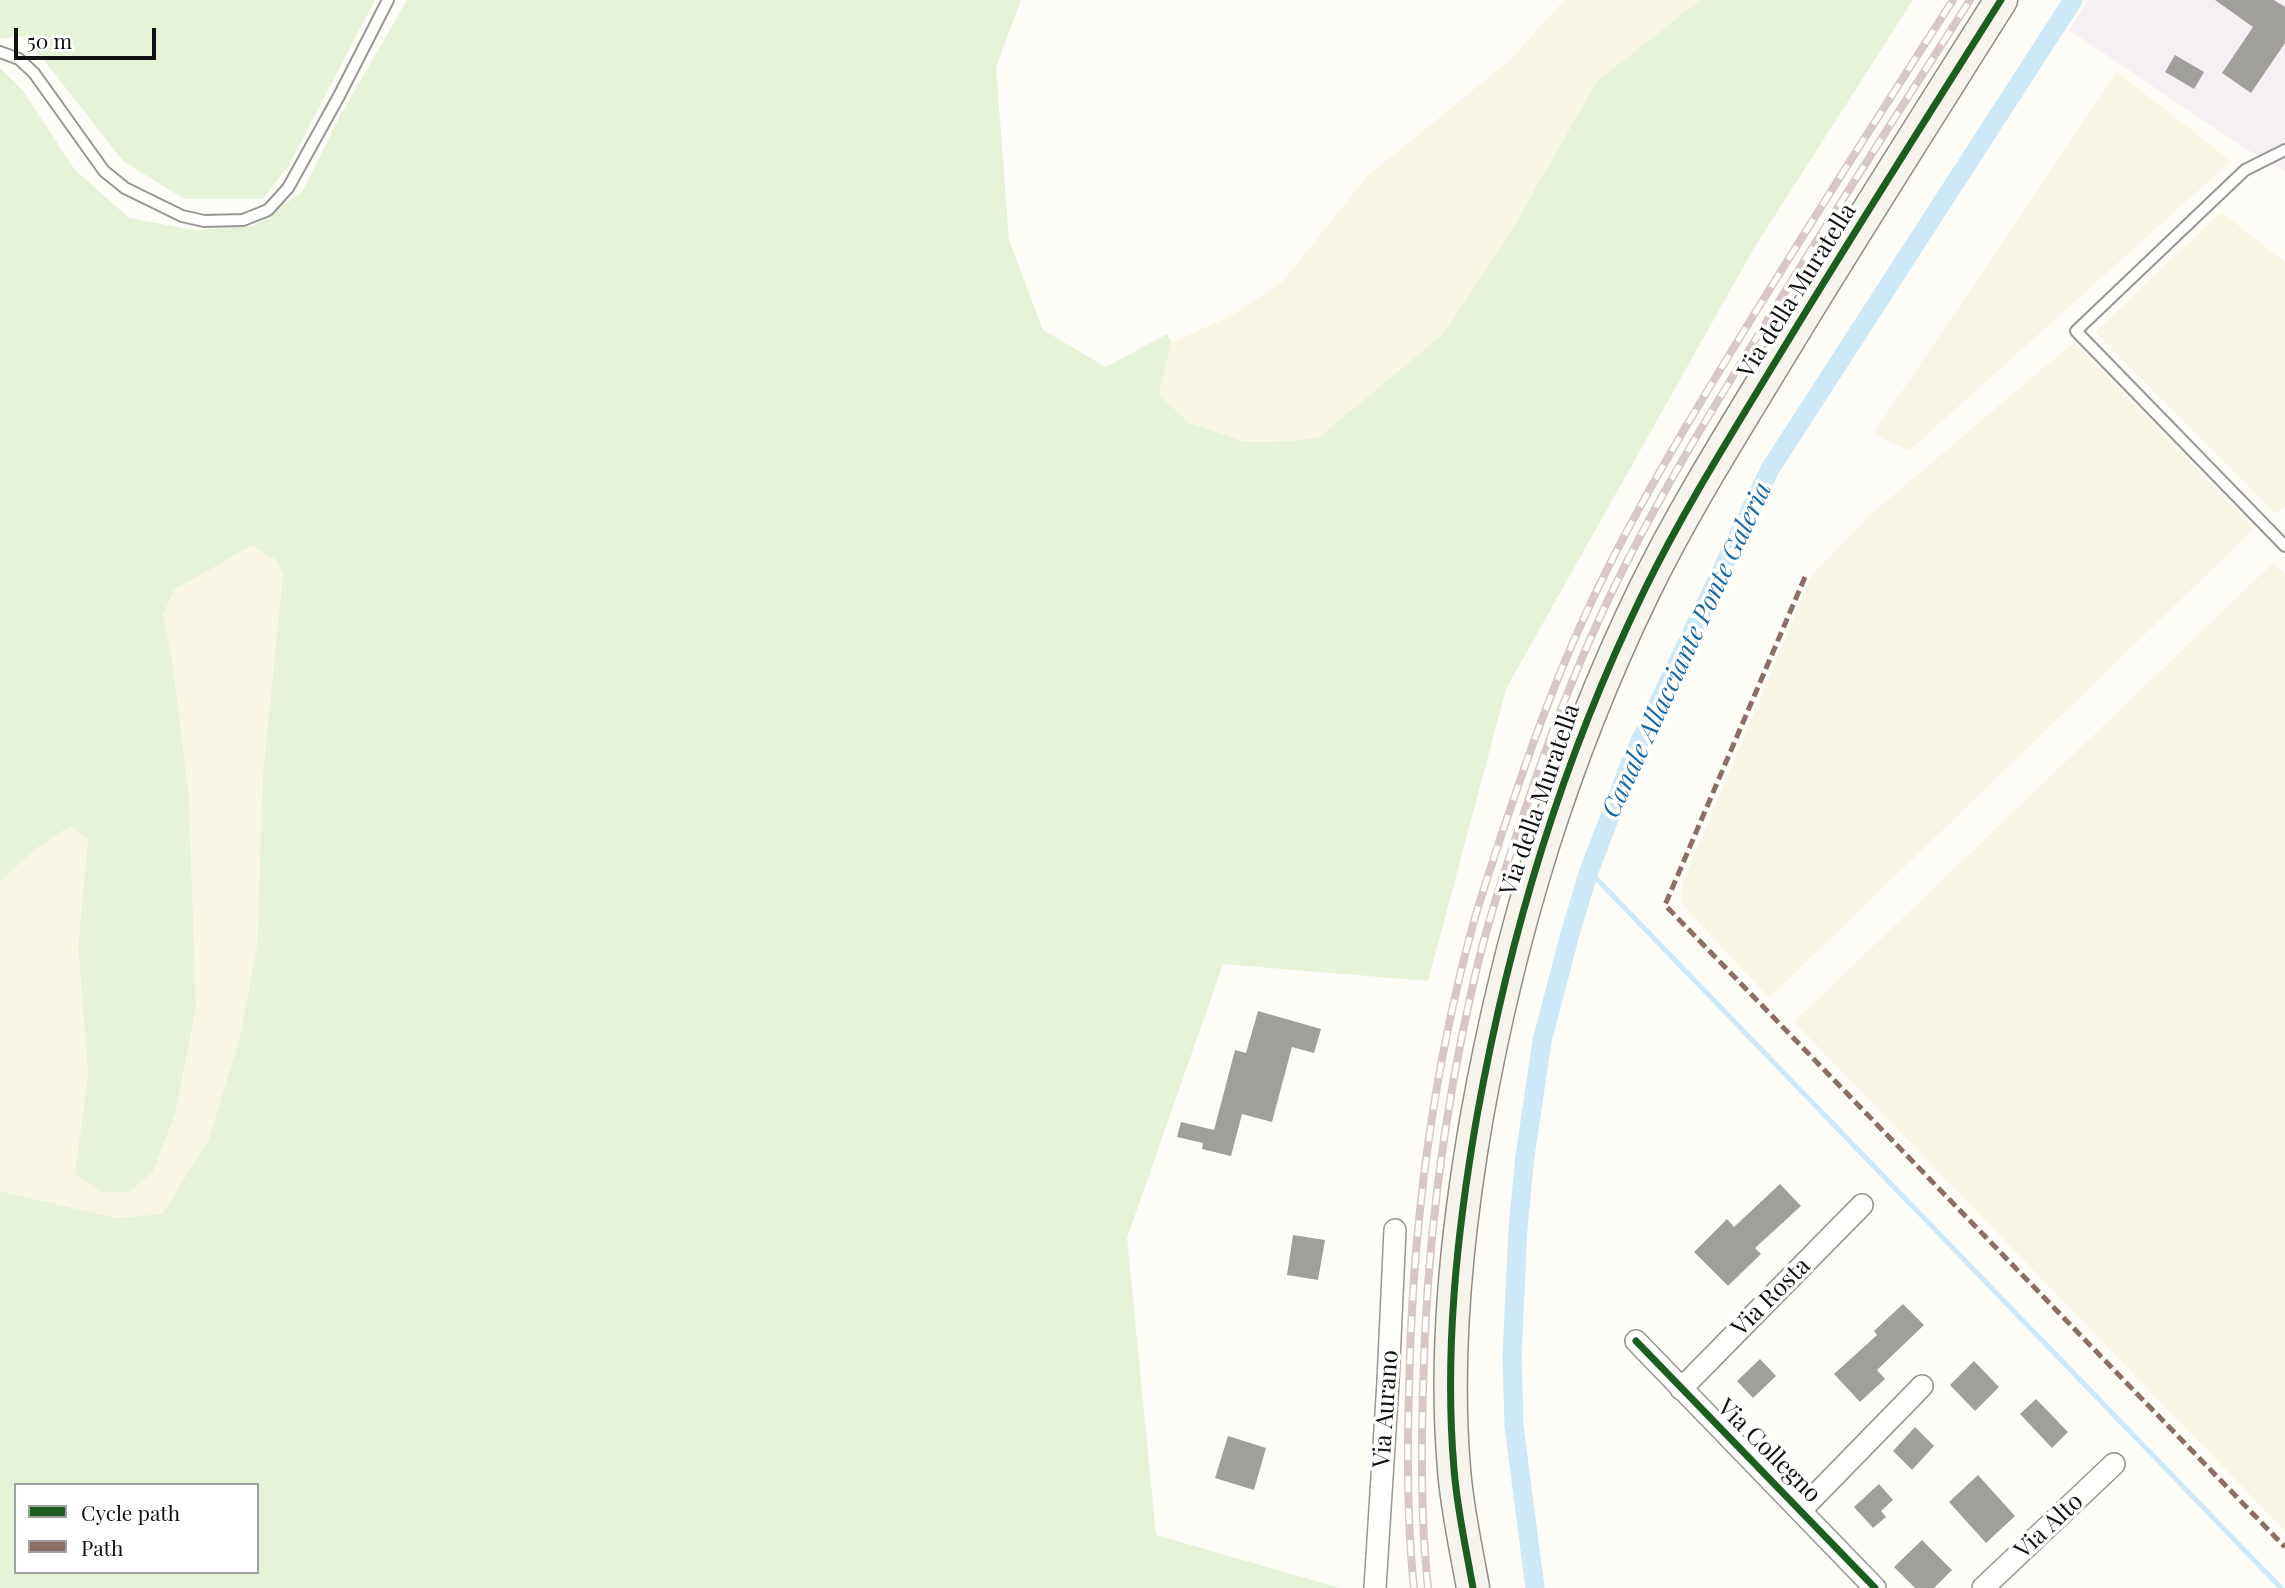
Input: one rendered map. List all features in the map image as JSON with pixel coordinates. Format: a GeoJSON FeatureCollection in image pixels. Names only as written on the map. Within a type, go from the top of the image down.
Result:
{"type":"FeatureCollection","features":[{"type":"Feature","properties":{"kind":"street","name":"Via della Muratella"},"geometry":{"type":"LineString","coordinates":[[1472,1588],[1455,1482],[1452,1435],[1453,1318],[1459,1228],[1497,1012],[1514,939],[1547,826],[1590,711],[1645,590],[1703,480],[2001,0]]}},
{"type":"Feature","properties":{"kind":"street","name":"Via Rosta"},"geometry":{"type":"LineString","coordinates":[[1681,1388],[1862,1205]]}},
{"type":"Feature","properties":{"kind":"street","name":"Via Aurano"},"geometry":{"type":"LineString","coordinates":[[1375,1588],[1395,1230]]}},
{"type":"Feature","properties":{"kind":"street","name":"Via Collegno"},"geometry":{"type":"LineString","coordinates":[[1636,1341],[1875,1588]]}},
{"type":"Feature","properties":{"kind":"street"},"geometry":{"type":"LineString","coordinates":[[1801,1510],[1922,1386]]}},
{"type":"Feature","properties":{"kind":"street","name":"Via Alto"},"geometry":{"type":"LineString","coordinates":[[1983,1588],[2114,1464]]}},
{"type":"Feature","properties":{"kind":"lane"},"geometry":{"type":"LineString","coordinates":[[0,52],[19,59],[34,73],[104,170],[125,188],[182,216],[204,221],[243,220],[268,210],[288,188],[388,0]]}},
{"type":"Feature","properties":{"kind":"lane"},"geometry":{"type":"LineString","coordinates":[[2285,150],[2245,170],[2076,331],[2285,546]]}},
{"type":"Feature","properties":{"kind":"shaded area"},"geometry":{"type":"Polygon","coordinates":[[[1564,0],[1700,0],[1597,81],[1512,229],[1444,333],[1354,409],[1318,438],[1289,441],[1245,442],[1189,423],[1159,394],[1171,343],[1229,317],[1283,281],[1366,177],[1509,61],[1564,0]]]}},
{"type":"Feature","properties":{"kind":"shaded area"},"geometry":{"type":"Polygon","coordinates":[[[2089,0],[2285,0],[2285,171],[2246,149],[2069,30],[2089,0]]]}},
{"type":"Feature","properties":{"kind":"shaded area"},"geometry":{"type":"Polygon","coordinates":[[[2117,72],[2231,161],[1909,451],[1873,434],[2117,72]]]}},
{"type":"Feature","properties":{"kind":"shaded area"},"geometry":{"type":"Polygon","coordinates":[[[2221,212],[2285,262],[2285,506],[2276,514],[2095,332],[2221,212]]]}},
{"type":"Feature","properties":{"kind":"shaded area"},"geometry":{"type":"Polygon","coordinates":[[[2074,342],[2254,529],[1769,998],[1681,903],[1682,884],[1812,575],[1871,514],[2074,342]]]}},
{"type":"Feature","properties":{"kind":"shaded area"},"geometry":{"type":"Polygon","coordinates":[[[251,546],[275,559],[283,573],[263,774],[257,945],[240,1037],[208,1141],[162,1214],[116,1218],[0,1191],[0,882],[34,850],[70,826],[88,840],[78,947],[88,1073],[75,1173],[153,1171],[175,1116],[196,1008],[189,797],[172,657],[163,616],[174,590],[251,546]]]}},
{"type":"Feature","properties":{"kind":"shaded area"},"geometry":{"type":"Polygon","coordinates":[[[2273,563],[2285,575],[2285,1531],[1794,1022],[2273,563]]]}},
{"type":"Feature","properties":{"kind":"green space"},"geometry":{"type":"Polygon","coordinates":[[[0,0],[375,0],[289,165],[263,199],[184,199],[123,161],[25,36],[0,39],[0,0]]]}},
{"type":"Feature","properties":{"kind":"green space"},"geometry":{"type":"Polygon","coordinates":[[[407,0],[1021,0],[996,67],[1009,240],[1043,330],[1106,367],[1167,334],[1171,343],[1159,394],[1189,423],[1245,442],[1318,438],[1444,333],[1512,229],[1597,81],[1700,0],[1913,0],[1754,248],[1506,689],[1428,981],[1223,964],[1127,1238],[1156,1535],[1340,1588],[0,1588],[0,1191],[116,1218],[162,1214],[208,1141],[240,1037],[257,945],[263,774],[283,573],[275,559],[251,546],[174,590],[163,616],[172,657],[189,797],[196,1008],[175,1115],[153,1171],[129,1192],[100,1192],[75,1173],[88,1073],[78,947],[88,840],[70,826],[34,850],[0,882],[0,68],[23,91],[75,170],[129,218],[193,230],[253,226],[302,192],[340,116],[407,0]]]}},
{"type":"Feature","properties":{"kind":"building"},"geometry":{"type":"Polygon","coordinates":[[[2215,0],[2274,0],[2285,7],[2285,43],[2251,93],[2222,73],[2253,27],[2215,0]]]}},
{"type":"Feature","properties":{"kind":"building"},"geometry":{"type":"Polygon","coordinates":[[[2175,55],[2204,72],[2194,89],[2165,72],[2175,55]]]}},
{"type":"Feature","properties":{"kind":"building"},"geometry":{"type":"Polygon","coordinates":[[[1258,1011],[1321,1029],[1314,1053],[1292,1047],[1272,1122],[1242,1114],[1231,1156],[1202,1149],[1203,1143],[1177,1137],[1181,1122],[1214,1130],[1235,1050],[1246,1053],[1258,1011]]]}},
{"type":"Feature","properties":{"kind":"building"},"geometry":{"type":"Polygon","coordinates":[[[1780,1184],[1801,1206],[1755,1248],[1761,1254],[1728,1286],[1694,1252],[1727,1219],[1734,1227],[1780,1184]]]}},
{"type":"Feature","properties":{"kind":"building"},"geometry":{"type":"Polygon","coordinates":[[[1293,1235],[1325,1240],[1318,1280],[1287,1275],[1293,1235]]]}},
{"type":"Feature","properties":{"kind":"building"},"geometry":{"type":"Polygon","coordinates":[[[1903,1304],[1924,1325],[1877,1370],[1885,1379],[1860,1402],[1834,1374],[1877,1335],[1874,1331],[1903,1304]]]}},
{"type":"Feature","properties":{"kind":"building"},"geometry":{"type":"Polygon","coordinates":[[[1760,1359],[1776,1376],[1753,1398],[1737,1381],[1760,1359]]]}},
{"type":"Feature","properties":{"kind":"building"},"geometry":{"type":"Polygon","coordinates":[[[1974,1361],[1999,1387],[1975,1411],[1950,1385],[1974,1361]]]}},
{"type":"Feature","properties":{"kind":"building"},"geometry":{"type":"Polygon","coordinates":[[[2036,1399],[2068,1432],[2052,1448],[2020,1414],[2036,1399]]]}},
{"type":"Feature","properties":{"kind":"building"},"geometry":{"type":"Polygon","coordinates":[[[1915,1427],[1934,1446],[1912,1470],[1893,1451],[1915,1427]]]}},
{"type":"Feature","properties":{"kind":"building"},"geometry":{"type":"Polygon","coordinates":[[[1228,1436],[1266,1448],[1254,1490],[1215,1478],[1228,1436]]]}},
{"type":"Feature","properties":{"kind":"building"},"geometry":{"type":"Polygon","coordinates":[[[1978,1475],[2015,1516],[1986,1543],[1949,1502],[1978,1475]]]}},
{"type":"Feature","properties":{"kind":"building"},"geometry":{"type":"Polygon","coordinates":[[[1879,1484],[1893,1500],[1881,1511],[1886,1517],[1873,1528],[1854,1507],[1879,1484]]]}},
{"type":"Feature","properties":{"kind":"building"},"geometry":{"type":"Polygon","coordinates":[[[1922,1540],[1952,1570],[1934,1588],[1915,1588],[1894,1567],[1922,1540]]]}},
{"type":"Feature","properties":{"kind":"waterway","name":"Canale Allacciante Ponte Galeria"},"geometry":{"type":"LineString","coordinates":[[1535,1588],[1514,1426],[1512,1355],[1518,1228],[1525,1156],[1542,1041],[1589,871],[1634,754],[1770,469],[2073,0]]}},
{"type":"Feature","properties":{"kind":"waterway"},"geometry":{"type":"LineString","coordinates":[[1589,871],[2281,1588]]}},
{"type":"Feature","properties":{"kind":"railway"},"geometry":{"type":"LineString","coordinates":[[1414,1588],[1408,1440],[1411,1331],[1427,1154],[1459,978],[1474,921],[1532,745],[1585,616],[1652,485],[1755,313],[1953,0]]}},
{"type":"Feature","properties":{"kind":"railway"},"geometry":{"type":"LineString","coordinates":[[1428,1588],[1423,1514],[1422,1415],[1428,1287],[1438,1184],[1453,1081],[1474,980],[1492,911],[1529,798],[1587,647],[1664,492],[1792,281],[1970,0]]}},
{"type":"Feature","properties":{"kind":"marked path"},"geometry":{"type":"LineString","coordinates":[[1805,577],[1665,905],[2285,1547]]}},
{"type":"Feature","properties":{"kind":"cycle path"},"geometry":{"type":"LineString","coordinates":[[1473,1588],[1457,1499],[1451,1425],[1452,1336],[1458,1247],[1470,1159],[1490,1048],[1505,980],[1542,848],[1588,718],[1644,591],[1675,532],[1805,314],[2001,0]]}},
{"type":"Feature","properties":{"kind":"cycle path"},"geometry":{"type":"LineString","coordinates":[[1636,1341],[1875,1588]]}}]}
